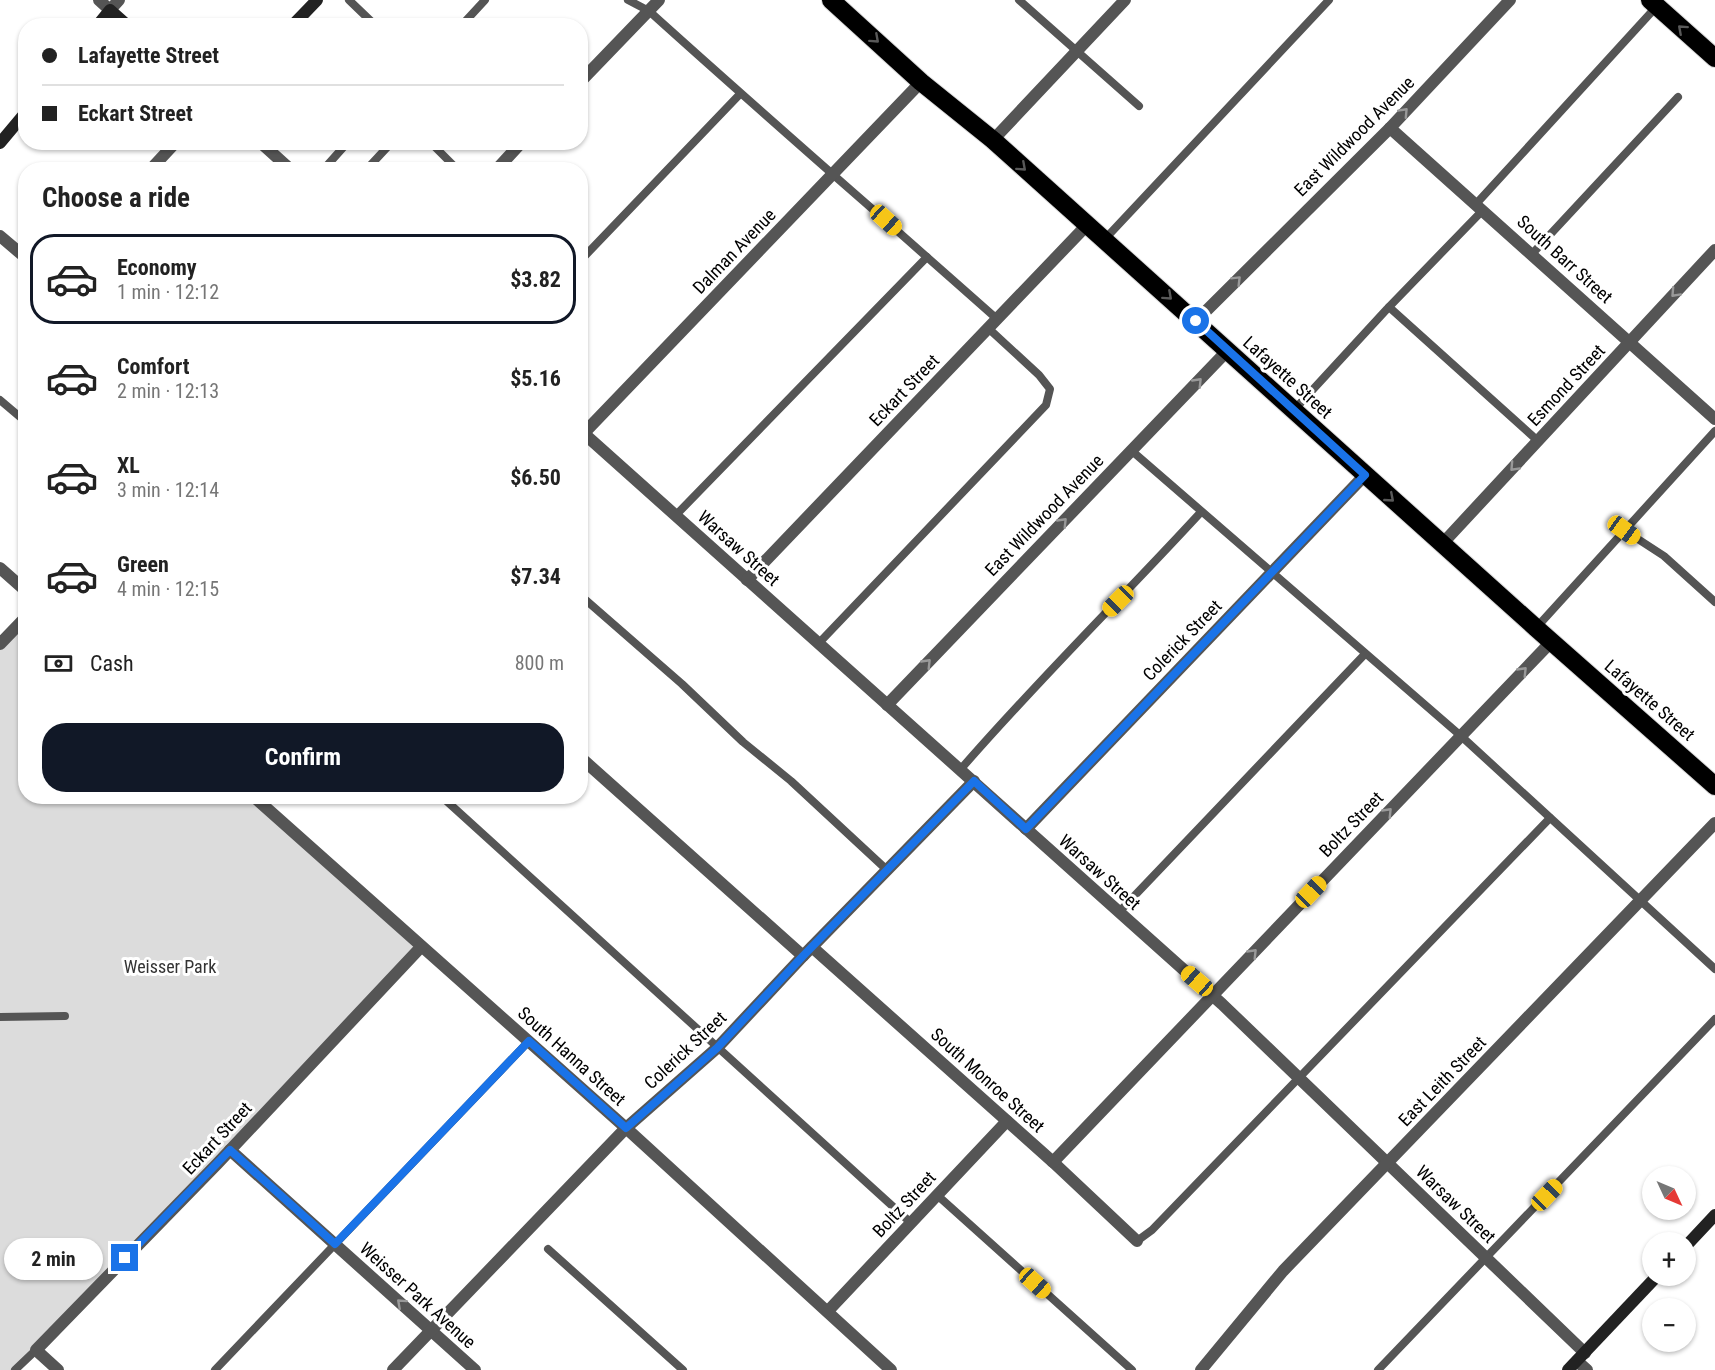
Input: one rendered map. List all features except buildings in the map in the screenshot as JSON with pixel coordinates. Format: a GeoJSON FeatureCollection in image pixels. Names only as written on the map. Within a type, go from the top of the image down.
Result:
{"type":"FeatureCollection","features":[{"type":"Feature","properties":{"kind":"highway","name":"Lafayette Street"},"geometry":{"type":"LineString","coordinates":[[831,0],[921,82],[993,140],[1551,642],[1715,786]]}},
{"type":"Feature","properties":{"kind":"highway"},"geometry":{"type":"LineString","coordinates":[[1654,3],[1714,55]]}},
{"type":"Feature","properties":{"kind":"main road"},"geometry":{"type":"LineString","coordinates":[[300,18],[317,0]]}},
{"type":"Feature","properties":{"kind":"main road"},"geometry":{"type":"LineString","coordinates":[[104,18],[110,10],[119,18]]}},
{"type":"Feature","properties":{"kind":"main road"},"geometry":{"type":"LineString","coordinates":[[0,143],[18,122]]}},
{"type":"Feature","properties":{"kind":"main road"},"geometry":{"type":"LineString","coordinates":[[1696,1235],[1715,1215]]}},
{"type":"Feature","properties":{"kind":"main road"},"geometry":{"type":"LineString","coordinates":[[1579,1363],[1648,1286]]}},
{"type":"Feature","properties":{"kind":"street"},"geometry":{"type":"LineString","coordinates":[[99,0],[110,10],[119,0]]}},
{"type":"Feature","properties":{"kind":"street"},"geometry":{"type":"LineString","coordinates":[[588,74],[659,0]]}},
{"type":"Feature","properties":{"kind":"street"},"geometry":{"type":"LineString","coordinates":[[993,140],[1125,0]]}},
{"type":"Feature","properties":{"kind":"street","name":"East Wildwood Avenue"},"geometry":{"type":"LineString","coordinates":[[1196,321],[1390,128],[1510,0]]}},
{"type":"Feature","properties":{"kind":"street","name":"Dalman Avenue"},"geometry":{"type":"LineString","coordinates":[[588,427],[921,82]]}},
{"type":"Feature","properties":{"kind":"street","name":"South Barr Street"},"geometry":{"type":"LineString","coordinates":[[1390,128],[1715,419]]}},
{"type":"Feature","properties":{"kind":"street"},"geometry":{"type":"LineString","coordinates":[[157,162],[169,150]]}},
{"type":"Feature","properties":{"kind":"street"},"geometry":{"type":"LineString","coordinates":[[269,150],[282,162]]}},
{"type":"Feature","properties":{"kind":"street"},"geometry":{"type":"LineString","coordinates":[[503,162],[515,150]]}},
{"type":"Feature","properties":{"kind":"street","name":"Eckart Street"},"geometry":{"type":"LineString","coordinates":[[747,580],[1087,225]]}},
{"type":"Feature","properties":{"kind":"street"},"geometry":{"type":"LineString","coordinates":[[0,236],[18,251]]}},
{"type":"Feature","properties":{"kind":"street","name":"Esmond Street"},"geometry":{"type":"LineString","coordinates":[[1443,543],[1715,250]]}},
{"type":"Feature","properties":{"kind":"street","name":"East Wildwood Avenue"},"geometry":{"type":"LineString","coordinates":[[887,705],[1228,350]]}},
{"type":"Feature","properties":{"kind":"street","name":"Warsaw Street"},"geometry":{"type":"LineString","coordinates":[[588,436],[1212,995],[1486,1258],[1579,1363]]}},
{"type":"Feature","properties":{"kind":"street","name":"Colerick Street"},"geometry":{"type":"LineString","coordinates":[[1026,829],[1365,475]]}},
{"type":"Feature","properties":{"kind":"street"},"geometry":{"type":"LineString","coordinates":[[0,568],[18,584]]}},
{"type":"Feature","properties":{"kind":"street"},"geometry":{"type":"LineString","coordinates":[[0,644],[18,625]]}},
{"type":"Feature","properties":{"kind":"street","name":"Boltz Street"},"geometry":{"type":"LineString","coordinates":[[1053,1162],[1551,642]]}},
{"type":"Feature","properties":{"kind":"street","name":"South Monroe Street"},"geometry":{"type":"LineString","coordinates":[[588,765],[1007,1121],[1137,1241]]}},
{"type":"Feature","properties":{"kind":"street","name":"Colerick Street"},"geometry":{"type":"LineString","coordinates":[[393,1370],[626,1128],[717,1048],[807,951],[974,781]]}},
{"type":"Feature","properties":{"kind":"street","name":"South Hanna Street"},"geometry":{"type":"LineString","coordinates":[[262,804],[626,1128],[891,1370]]}},
{"type":"Feature","properties":{"kind":"street","name":"East Leith Street"},"geometry":{"type":"LineString","coordinates":[[1201,1370],[1283,1271],[1715,823]]}},
{"type":"Feature","properties":{"kind":"street","name":"Eckart Street"},"geometry":{"type":"LineString","coordinates":[[36,1350],[230,1150],[421,947]]}},
{"type":"Feature","properties":{"kind":"street","name":"Boltz Street"},"geometry":{"type":"LineString","coordinates":[[828,1311],[1007,1121]]}},
{"type":"Feature","properties":{"kind":"street","name":"Weisser Park Avenue"},"geometry":{"type":"LineString","coordinates":[[230,1150],[475,1370]]}},
{"type":"Feature","properties":{"kind":"street"},"geometry":{"type":"LineString","coordinates":[[36,1350],[58,1370]]}},
{"type":"Feature","properties":{"kind":"lane"},"geometry":{"type":"LineString","coordinates":[[349,0],[368,18]]}},
{"type":"Feature","properties":{"kind":"lane"},"geometry":{"type":"LineString","coordinates":[[468,18],[485,0]]}},
{"type":"Feature","properties":{"kind":"lane"},"geometry":{"type":"LineString","coordinates":[[628,0],[649,11],[740,94],[997,319]]}},
{"type":"Feature","properties":{"kind":"lane"},"geometry":{"type":"LineString","coordinates":[[1019,0],[1139,106]]}},
{"type":"Feature","properties":{"kind":"lane"},"geometry":{"type":"LineString","coordinates":[[1104,240],[1329,0]]}},
{"type":"Feature","properties":{"kind":"lane"},"geometry":{"type":"LineString","coordinates":[[1294,410],[1479,207],[1654,3]]}},
{"type":"Feature","properties":{"kind":"lane"},"geometry":{"type":"LineString","coordinates":[[588,253],[740,94]]}},
{"type":"Feature","properties":{"kind":"lane"},"geometry":{"type":"LineString","coordinates":[[1532,254],[1678,97]]}},
{"type":"Feature","properties":{"kind":"lane"},"geometry":{"type":"LineString","coordinates":[[330,162],[341,150]]}},
{"type":"Feature","properties":{"kind":"lane"},"geometry":{"type":"LineString","coordinates":[[373,162],[385,150]]}},
{"type":"Feature","properties":{"kind":"lane"},"geometry":{"type":"LineString","coordinates":[[438,150],[450,162]]}},
{"type":"Feature","properties":{"kind":"lane"},"geometry":{"type":"LineString","coordinates":[[676,515],[733,459],[927,257]]}},
{"type":"Feature","properties":{"kind":"lane"},"geometry":{"type":"LineString","coordinates":[[1389,307],[1538,441]]}},
{"type":"Feature","properties":{"kind":"lane"},"geometry":{"type":"LineString","coordinates":[[818,644],[1046,405],[1050,389],[1039,375],[988,328]]}},
{"type":"Feature","properties":{"kind":"lane"},"geometry":{"type":"LineString","coordinates":[[0,400],[18,415]]}},
{"type":"Feature","properties":{"kind":"lane"},"geometry":{"type":"LineString","coordinates":[[1536,628],[1715,432]]}},
{"type":"Feature","properties":{"kind":"lane"},"geometry":{"type":"LineString","coordinates":[[1132,451],[1461,736],[1715,969]]}},
{"type":"Feature","properties":{"kind":"lane"},"geometry":{"type":"LineString","coordinates":[[960,770],[1057,662],[1202,512]]}},
{"type":"Feature","properties":{"kind":"lane"},"geometry":{"type":"LineString","coordinates":[[1624,530],[1664,556],[1715,602]]}},
{"type":"Feature","properties":{"kind":"lane"},"geometry":{"type":"LineString","coordinates":[[588,602],[743,742],[791,781],[887,870]]}},
{"type":"Feature","properties":{"kind":"lane"},"geometry":{"type":"LineString","coordinates":[[1119,912],[1365,654]]}},
{"type":"Feature","properties":{"kind":"lane"},"geometry":{"type":"LineString","coordinates":[[450,804],[910,1222]]}},
{"type":"Feature","properties":{"kind":"lane"},"geometry":{"type":"LineString","coordinates":[[1137,1241],[1152,1230],[1550,818]]}},
{"type":"Feature","properties":{"kind":"lane"},"geometry":{"type":"LineString","coordinates":[[0,1017],[65,1016]]}},
{"type":"Feature","properties":{"kind":"lane"},"geometry":{"type":"LineString","coordinates":[[1378,1370],[1715,1019]]}},
{"type":"Feature","properties":{"kind":"lane"},"geometry":{"type":"LineString","coordinates":[[215,1370],[529,1041]]}},
{"type":"Feature","properties":{"kind":"lane"},"geometry":{"type":"LineString","coordinates":[[937,1195],[1132,1370]]}},
{"type":"Feature","properties":{"kind":"lane"},"geometry":{"type":"LineString","coordinates":[[548,1249],[683,1370]]}},
{"type":"Feature","properties":{"kind":"lane"},"geometry":{"type":"LineString","coordinates":[[15,1370],[36,1350]]}},
{"type":"Feature","properties":{"kind":"green space","name":"Weisser Park"},"geometry":{"type":"Polygon","coordinates":[[[18,625],[18,804],[261,804],[421,947],[15,1370],[0,1370],[0,644],[18,625]]]}},
{"type":"Feature","properties":{"kind":"route"},"geometry":{"type":"LineString","coordinates":[[125,1258],[230,1150],[335,1244],[529,1041],[626,1128],[717,1048],[803,956],[974,781],[1026,829],[1365,475],[1196,321]]}}]}
